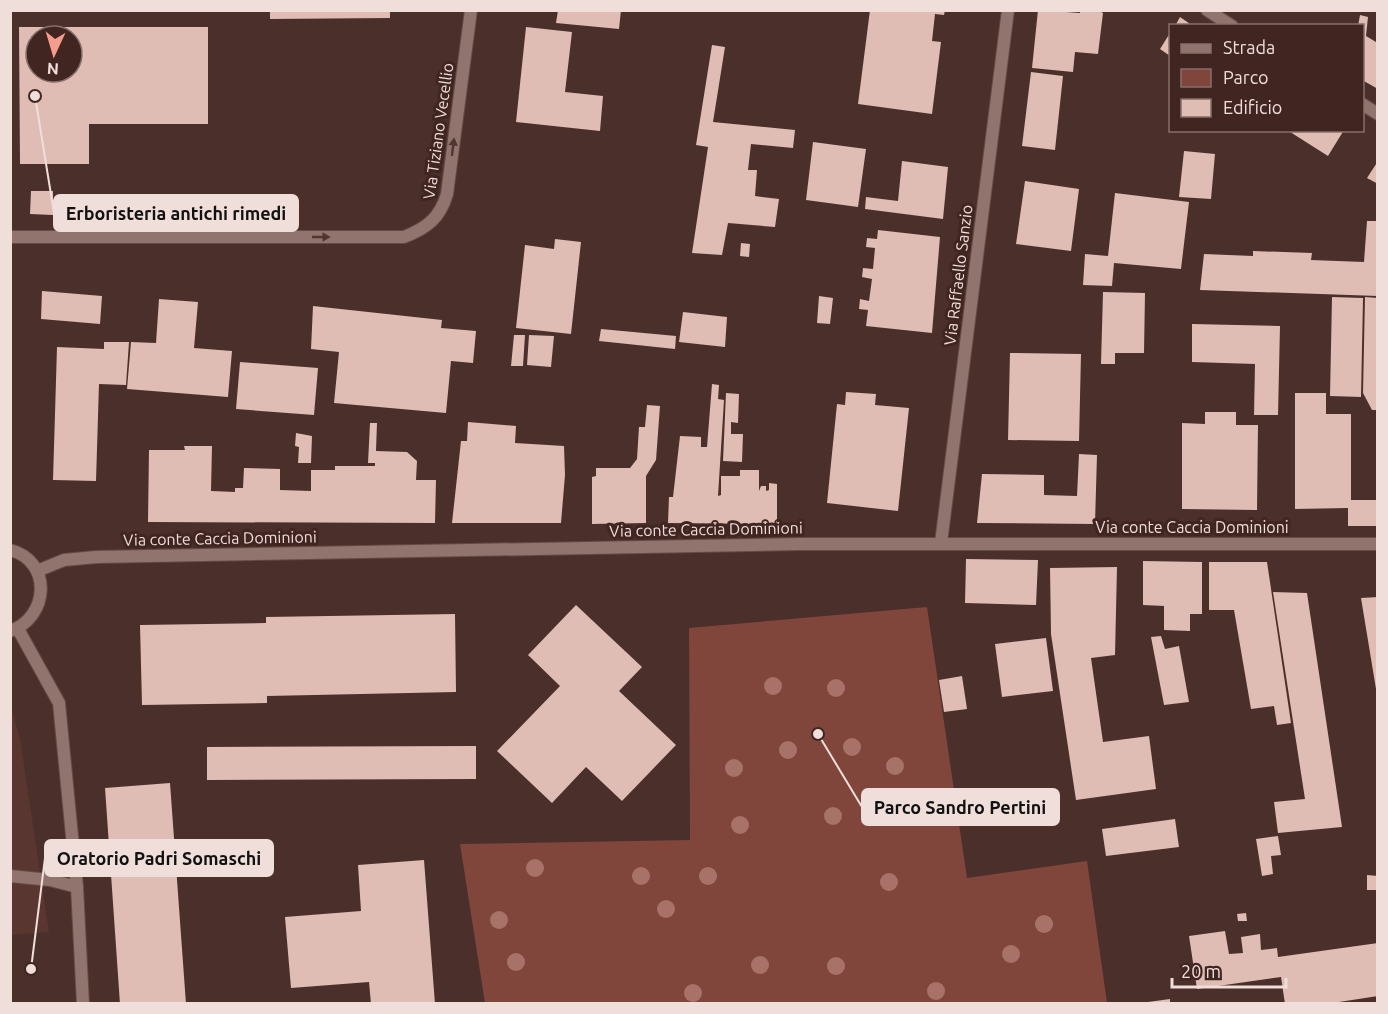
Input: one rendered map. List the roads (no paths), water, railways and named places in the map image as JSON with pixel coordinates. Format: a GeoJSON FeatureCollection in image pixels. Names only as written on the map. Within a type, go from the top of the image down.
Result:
{"type":"FeatureCollection","features":[{"type":"Feature","properties":{"kind":"street","name":"Via Tiziano Vecellio"},"geometry":{"type":"LineString","coordinates":[[10,237],[404,237],[415,233],[433,222],[442,210],[447,194],[471,10]]}},
{"type":"Feature","properties":{"kind":"street","name":"Via Raffaello Sanzio"},"geometry":{"type":"LineString","coordinates":[[941,543],[1008,10]]}},
{"type":"Feature","properties":{"kind":"street"},"geometry":{"type":"LineString","coordinates":[[1207,10],[1229,24]]}},
{"type":"Feature","properties":{"kind":"street"},"geometry":{"type":"LineString","coordinates":[[1364,106],[1377,114]]}},
{"type":"Feature","properties":{"kind":"street","name":"Via conte Caccia Dominioni"},"geometry":{"type":"LineString","coordinates":[[37,571],[64,560],[96,557],[941,543],[1377,544]]}},
{"type":"Feature","properties":{"kind":"street"},"geometry":{"type":"LineString","coordinates":[[10,550],[24,556],[37,571],[42,590],[38,609],[26,624],[14,630],[59,703],[77,887],[83,1004]]}},
{"type":"Feature","properties":{"kind":"street"},"geometry":{"type":"LineString","coordinates":[[10,876],[50,880],[77,887]]}},
{"type":"Feature","properties":{"kind":"place","name":"Erboristeria antichi rimedi"},"geometry":{"type":"Point","coordinates":[35,96]}},
{"type":"Feature","properties":{"kind":"place","name":"Parco Sandro Pertini"},"geometry":{"type":"Point","coordinates":[818,734]}},
{"type":"Feature","properties":{"kind":"place","name":"Oratorio Padri Somaschi"},"geometry":{"type":"Point","coordinates":[31,969]}}]}
